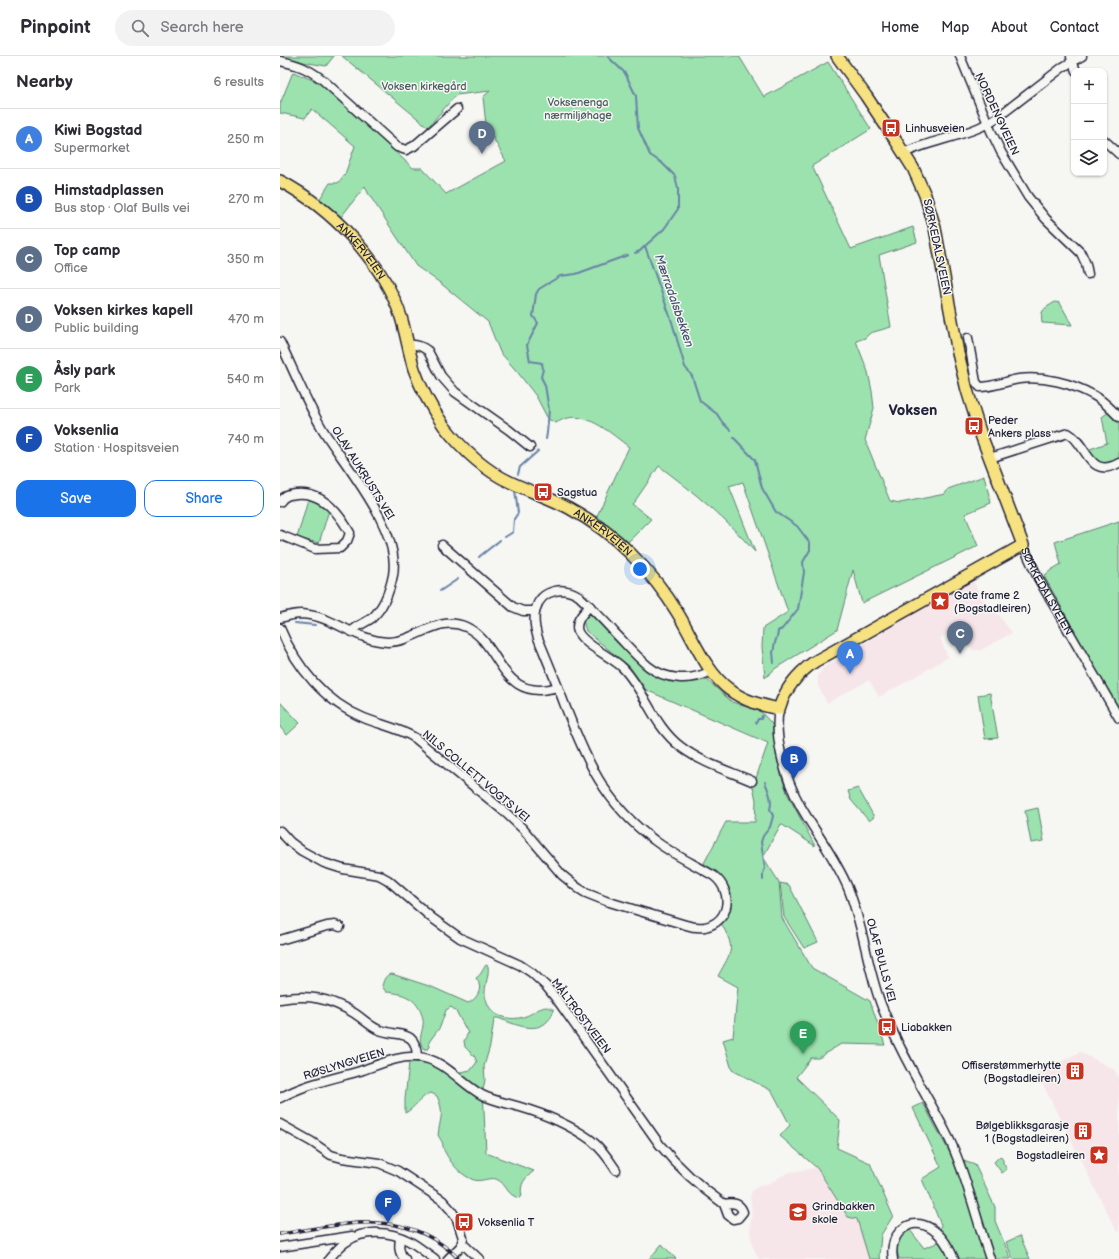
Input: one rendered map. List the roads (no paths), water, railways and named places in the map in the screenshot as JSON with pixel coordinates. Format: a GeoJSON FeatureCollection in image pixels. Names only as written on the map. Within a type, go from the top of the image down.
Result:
{"type":"FeatureCollection","features":[{"type":"Feature","properties":{"kind":"main road","name":"SØRKEDALSVEIEN"},"geometry":{"type":"LineString","coordinates":[[837,56],[866,96],[920,181],[930,210],[938,241],[963,377],[975,418],[1023,545]]}},
{"type":"Feature","properties":{"kind":"main road","name":"ANKERVEIEN"},"geometry":{"type":"LineString","coordinates":[[280,181],[303,195],[328,214],[344,229],[379,273],[392,295],[401,318],[418,378],[428,401],[460,444],[485,467],[496,474],[509,482],[552,500],[575,512],[622,545],[647,570],[661,587],[678,612],[711,671],[724,686],[738,696],[752,702],[779,709]]}},
{"type":"Feature","properties":{"kind":"main road"},"geometry":{"type":"LineString","coordinates":[[779,709],[783,697],[792,682],[801,672],[814,662],[1023,545]]}},
{"type":"Feature","properties":{"kind":"street","name":"NORDENGVEIEN"},"geometry":{"type":"LineString","coordinates":[[960,56],[987,123],[1001,152],[1030,201],[1081,253],[1086,264],[1088,274]]}},
{"type":"Feature","properties":{"kind":"street"},"geometry":{"type":"LineString","coordinates":[[904,154],[919,147],[974,129],[987,123],[1072,58],[1082,56]]}},
{"type":"Feature","properties":{"kind":"street"},"geometry":{"type":"LineString","coordinates":[[1072,58],[1075,68]]}},
{"type":"Feature","properties":{"kind":"street"},"geometry":{"type":"LineString","coordinates":[[280,62],[293,64],[310,70],[397,147],[406,150],[414,146],[457,109]]}},
{"type":"Feature","properties":{"kind":"street"},"geometry":{"type":"LineString","coordinates":[[1107,143],[1119,154]]}},
{"type":"Feature","properties":{"kind":"street"},"geometry":{"type":"LineString","coordinates":[[968,338],[976,382],[980,387],[1033,378],[1060,382],[1094,395],[1119,417]]}},
{"type":"Feature","properties":{"kind":"street","name":"OLAV AUKRUSTS VEI"},"geometry":{"type":"LineString","coordinates":[[280,342],[319,424],[379,515],[391,548],[394,562],[393,574],[385,599],[377,612],[371,618],[352,631]]}},
{"type":"Feature","properties":{"kind":"street"},"geometry":{"type":"LineString","coordinates":[[408,345],[417,345],[428,351],[441,376],[456,392],[530,446]]}},
{"type":"Feature","properties":{"kind":"street"},"geometry":{"type":"LineString","coordinates":[[990,458],[1068,433],[1072,435],[1096,466],[1106,468],[1119,463]]}},
{"type":"Feature","properties":{"kind":"street"},"geometry":{"type":"LineString","coordinates":[[280,502],[286,496],[299,494],[317,497],[325,502],[343,520],[350,533],[347,541],[340,548],[315,549],[280,535]]}},
{"type":"Feature","properties":{"kind":"street"},"geometry":{"type":"LineString","coordinates":[[442,545],[513,607],[523,611],[535,611],[540,600],[545,594],[565,590],[574,593],[590,606],[644,662],[657,671],[669,676],[684,678],[701,676],[711,671]]}},
{"type":"Feature","properties":{"kind":"street","name":"SØRKEDALSVEIEN"},"geometry":{"type":"LineString","coordinates":[[1023,545],[1038,578],[1119,718]]}},
{"type":"Feature","properties":{"kind":"street"},"geometry":{"type":"LineString","coordinates":[[590,606],[577,623],[579,633],[584,640],[614,660],[628,673],[655,718],[670,737],[693,755],[752,782]]}},
{"type":"Feature","properties":{"kind":"street","name":"NILS COLLETT VOGTS VEI"},"geometry":{"type":"LineString","coordinates":[[280,628],[295,658],[321,690],[347,709],[363,717],[400,730],[415,738],[515,822],[562,875],[578,888],[606,901],[686,926],[700,927],[712,924],[721,916],[727,903],[726,893],[722,885],[714,876],[675,854],[654,840],[630,820],[601,785],[587,759],[536,632],[534,622],[535,611]]}},
{"type":"Feature","properties":{"kind":"street"},"geometry":{"type":"LineString","coordinates":[[280,618],[296,614],[308,615],[326,620],[369,639],[393,642],[412,637],[438,625],[452,624],[463,626],[477,634],[507,674],[520,685],[543,691],[558,687]]}},
{"type":"Feature","properties":{"kind":"street","name":"OLAF BULLS VEI"},"geometry":{"type":"LineString","coordinates":[[779,709],[777,731],[782,758],[789,782],[796,798],[838,866],[848,887],[857,914],[882,1006],[904,1055],[945,1130],[958,1159],[967,1183],[990,1259]]}},
{"type":"Feature","properties":{"kind":"street","name":"MÅLTROSTVEIEN"},"geometry":{"type":"LineString","coordinates":[[280,831],[290,842],[302,851],[324,863],[343,869],[370,873],[384,878],[432,918],[460,938],[520,965],[532,973],[546,986],[558,1001],[660,1145],[676,1164],[702,1188],[724,1204]]}},
{"type":"Feature","properties":{"kind":"street"},"geometry":{"type":"LineString","coordinates":[[280,940],[327,926],[340,926]]}},
{"type":"Feature","properties":{"kind":"street"},"geometry":{"type":"LineString","coordinates":[[280,999],[313,997],[335,1003],[376,1028],[388,1033],[408,1036],[415,1044],[417,1056],[427,1058],[440,1064],[470,1088],[485,1096],[540,1114],[568,1126],[591,1141],[608,1158],[616,1170]]}},
{"type":"Feature","properties":{"kind":"street","name":"RØSLYNGVEIEN"},"geometry":{"type":"LineString","coordinates":[[280,1098],[316,1083],[398,1059],[417,1056]]}},
{"type":"Feature","properties":{"kind":"street"},"geometry":{"type":"LineString","coordinates":[[280,1124],[332,1155],[382,1164],[398,1171],[434,1194],[448,1206],[454,1214],[460,1226],[462,1235],[462,1243],[448,1259]]}},
{"type":"Feature","properties":{"kind":"street"},"geometry":{"type":"LineString","coordinates":[[893,1259],[892,1248],[894,1240],[899,1232],[910,1225],[920,1224],[933,1229],[944,1241],[954,1259]]}},
{"type":"Feature","properties":{"kind":"street"},"geometry":{"type":"LineString","coordinates":[[280,1248],[373,1233],[385,1234],[400,1238],[415,1245],[434,1259]]}},
{"type":"Feature","properties":{"kind":"street"},"geometry":{"type":"LineString","coordinates":[[329,1259],[345,1243],[358,1236]]}},
{"type":"Feature","properties":{"kind":"street"},"geometry":{"type":"LineString","coordinates":[[400,1238],[400,1250],[405,1259]]}},
{"type":"Feature","properties":{"kind":"street"},"geometry":{"type":"LineString","coordinates":[[462,1243],[479,1259]]}},
{"type":"Feature","properties":{"kind":"waterway","name":"Mærradalsbekken"},"geometry":{"type":"LineString","coordinates":[[607,56],[625,73],[636,96],[638,128],[650,155],[662,163],[675,176],[678,189],[678,209],[664,229],[645,246],[672,322],[685,367],[692,376],[700,401],[717,414],[730,430]]}},
{"type":"Feature","properties":{"kind":"waterway"},"geometry":{"type":"LineString","coordinates":[[635,253],[640,251],[645,246]]}},
{"type":"Feature","properties":{"kind":"waterway"},"geometry":{"type":"LineString","coordinates":[[546,439],[549,410],[545,385],[541,377],[543,369],[542,363],[530,361],[527,345],[538,323],[533,316],[536,294],[539,289],[560,276],[576,274],[628,255]]}},
{"type":"Feature","properties":{"kind":"waterway","name":"Mærradalsbekken"},"geometry":{"type":"LineString","coordinates":[[734,438],[755,460],[762,488],[776,512],[797,526],[810,543],[810,550],[803,562],[804,572],[798,609],[782,629],[778,631],[774,644],[774,663]]}},
{"type":"Feature","properties":{"kind":"waterway"},"geometry":{"type":"LineString","coordinates":[[518,474],[520,467],[538,451]]}},
{"type":"Feature","properties":{"kind":"waterway"},"geometry":{"type":"LineString","coordinates":[[505,537],[513,532],[514,519],[518,513],[515,490]]}},
{"type":"Feature","properties":{"kind":"waterway"},"geometry":{"type":"LineString","coordinates":[[479,557],[500,540]]}},
{"type":"Feature","properties":{"kind":"waterway"},"geometry":{"type":"LineString","coordinates":[[440,591],[458,579]]}},
{"type":"Feature","properties":{"kind":"waterway"},"geometry":{"type":"LineString","coordinates":[[295,623],[315,625]]}},
{"type":"Feature","properties":{"kind":"waterway","name":"Mærradalsbekken"},"geometry":{"type":"LineString","coordinates":[[756,723],[762,716]]}},
{"type":"Feature","properties":{"kind":"waterway","name":"Mærradalsbekken"},"geometry":{"type":"LineString","coordinates":[[763,880],[765,868],[761,842],[763,836],[770,827],[773,816],[770,809],[770,795],[765,782]]}},
{"type":"Feature","properties":{"kind":"railway"},"geometry":{"type":"LineString","coordinates":[[280,1234],[328,1226],[352,1224],[374,1223],[396,1225],[418,1231],[439,1242],[459,1259]]}},
{"type":"Feature","properties":{"kind":"place","name":"Linhusveien"},"geometry":{"type":"Point","coordinates":[891,128]}},
{"type":"Feature","properties":{"kind":"place","name":"Voksen kirkes kapell"},"geometry":{"type":"Point","coordinates":[482,154]}},
{"type":"Feature","properties":{"kind":"place","name":"Peder Ankers plass"},"geometry":{"type":"Point","coordinates":[974,426]}},
{"type":"Feature","properties":{"kind":"place","name":"Sagstua"},"geometry":{"type":"Point","coordinates":[543,492]}},
{"type":"Feature","properties":{"kind":"place","name":"Gate frame 2 (Bogstadleiren)"},"geometry":{"type":"Point","coordinates":[940,601]}},
{"type":"Feature","properties":{"kind":"place","name":"Top camp"},"geometry":{"type":"Point","coordinates":[960,654]}},
{"type":"Feature","properties":{"kind":"place","name":"Kiwi Bogstad"},"geometry":{"type":"Point","coordinates":[850,674]}},
{"type":"Feature","properties":{"kind":"place","name":"Himstadplassen"},"geometry":{"type":"Point","coordinates":[794,779]}},
{"type":"Feature","properties":{"kind":"place","name":"Liabakken"},"geometry":{"type":"Point","coordinates":[887,1027]}},
{"type":"Feature","properties":{"kind":"place","name":"Åsly park"},"geometry":{"type":"Point","coordinates":[803,1054]}},
{"type":"Feature","properties":{"kind":"place","name":"Offiserstømmerhytte (Bogstadleiren)"},"geometry":{"type":"Point","coordinates":[1075,1071]}},
{"type":"Feature","properties":{"kind":"place","name":"Bølgeblikksgarasje 1 (Bogstadleiren)"},"geometry":{"type":"Point","coordinates":[1083,1131]}},
{"type":"Feature","properties":{"kind":"place","name":"Bogstadleiren"},"geometry":{"type":"Point","coordinates":[1099,1155]}},
{"type":"Feature","properties":{"kind":"place","name":"Grindbakken skole"},"geometry":{"type":"Point","coordinates":[798,1212]}},
{"type":"Feature","properties":{"kind":"place","name":"Voksenlia T"},"geometry":{"type":"Point","coordinates":[464,1222]}},
{"type":"Feature","properties":{"kind":"place","name":"Voksenlia"},"geometry":{"type":"Point","coordinates":[388,1223]}},
{"type":"Feature","properties":{"kind":"district","name":"Voksen"},"geometry":{"type":"Point","coordinates":[913,410]}},
{"type":"Feature","properties":{"kind":"park label","name":"Voksen kirkegård"},"geometry":{"type":"Point","coordinates":[424,86]}},
{"type":"Feature","properties":{"kind":"park label","name":"Voksenenga nærmiljøhage"},"geometry":{"type":"Point","coordinates":[578,108]}}]}
